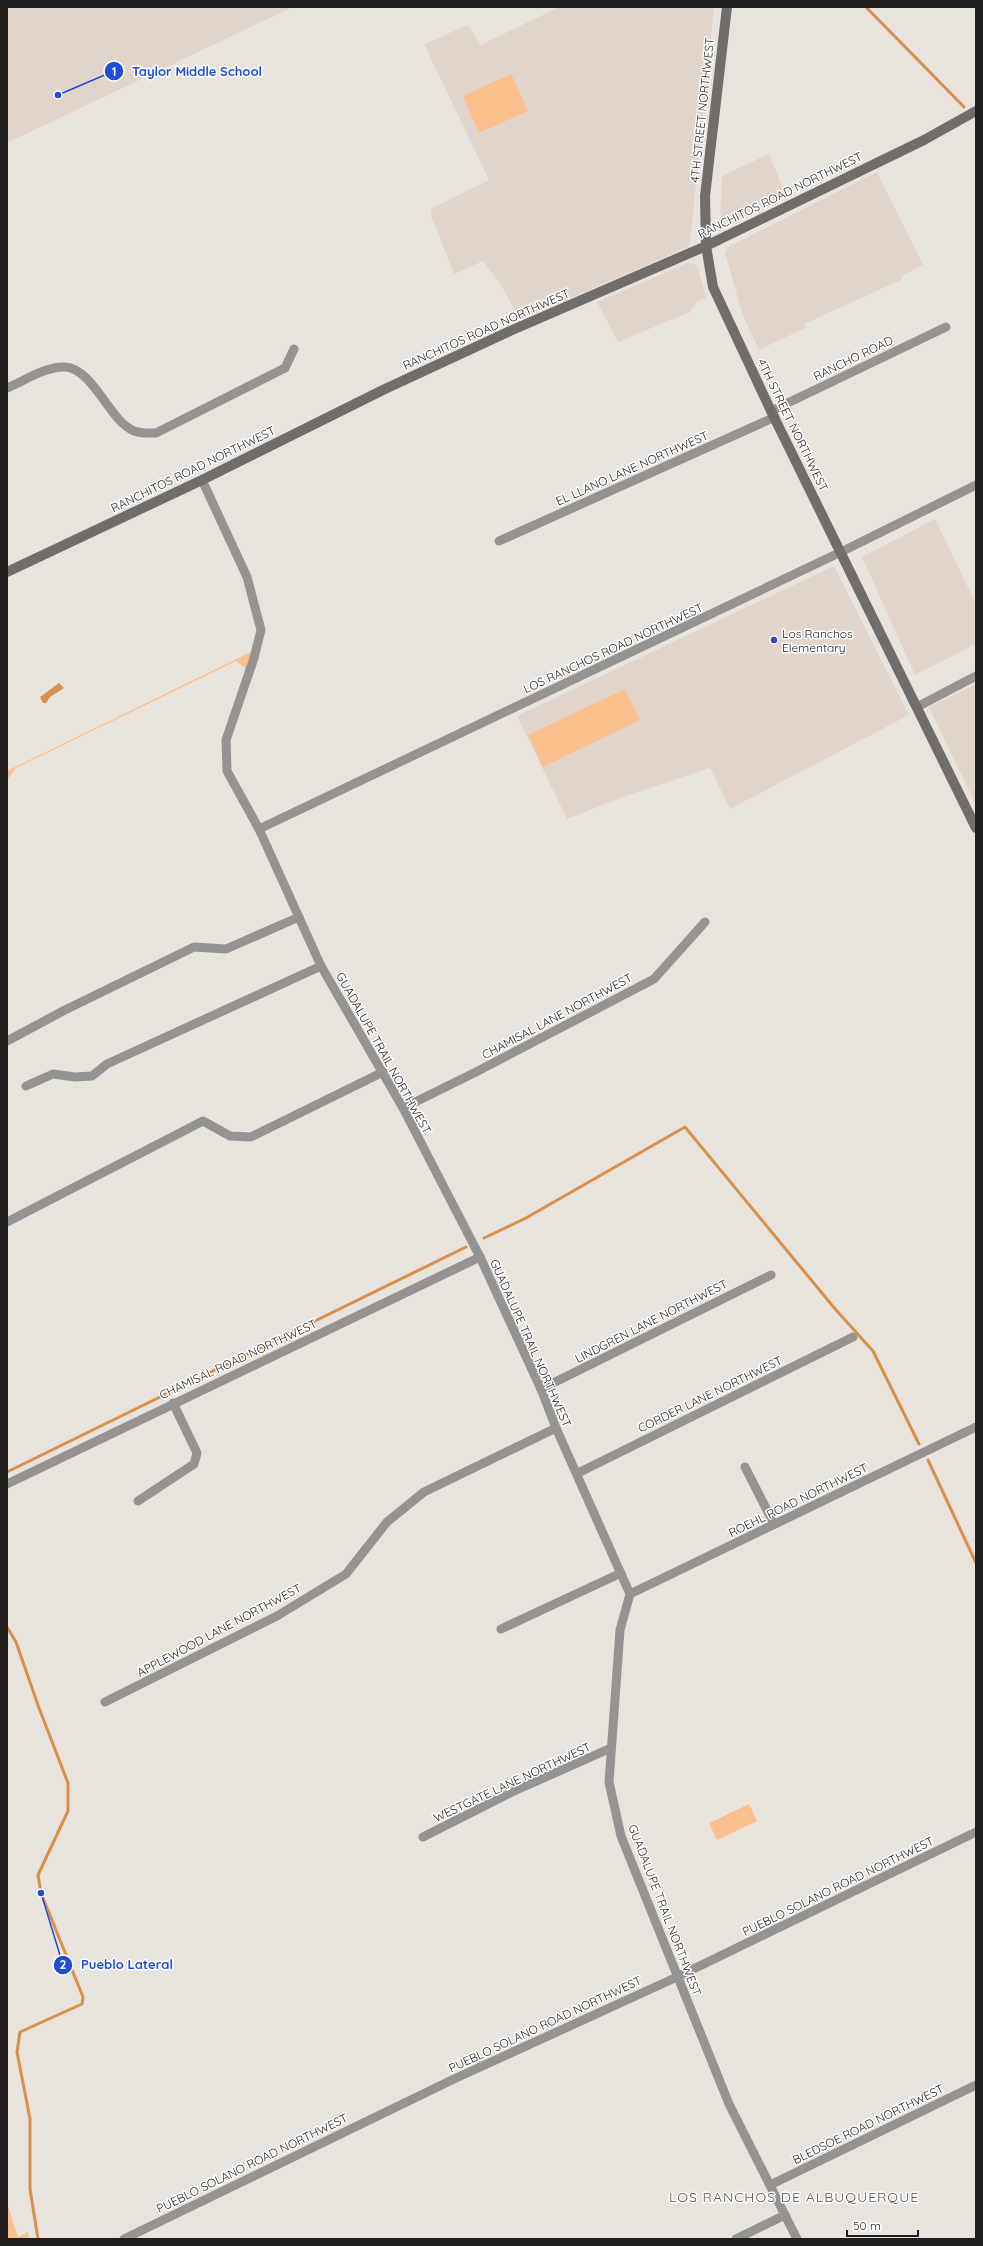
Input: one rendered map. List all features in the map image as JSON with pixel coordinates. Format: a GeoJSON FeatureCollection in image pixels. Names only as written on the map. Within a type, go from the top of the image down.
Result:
{"type":"FeatureCollection","features":[{"type":"Feature","properties":{"kind":"street","name":"4TH STREET NORTHWEST"},"geometry":{"type":"LineString","coordinates":[[727,7],[708,158],[706,196],[706,246],[713,287],[773,414],[976,828]]}},
{"type":"Feature","properties":{"kind":"street","name":"RANCHITOS ROAD NORTHWEST"},"geometry":{"type":"LineString","coordinates":[[7,572],[202,480],[413,376],[510,331],[706,246],[924,140],[976,111]]}},
{"type":"Feature","properties":{"kind":"street","name":"RANCHO ROAD"},"geometry":{"type":"LineString","coordinates":[[773,414],[946,327]]}},
{"type":"Feature","properties":{"kind":"street"},"geometry":{"type":"LineString","coordinates":[[7,388],[50,369],[65,367],[84,376],[123,422],[132,430],[143,434],[156,433],[285,368],[294,349]]}},
{"type":"Feature","properties":{"kind":"street","name":"EL LLANO LANE NORTHWEST"},"geometry":{"type":"LineString","coordinates":[[499,540],[773,414]]}},
{"type":"Feature","properties":{"kind":"street","name":"GUADALUPE TRAIL NORTHWEST"},"geometry":{"type":"LineString","coordinates":[[202,480],[247,577],[260,630],[254,658],[226,740],[227,771],[259,829],[322,966],[403,1108],[480,1257],[541,1390],[556,1428],[578,1473],[630,1594],[620,1630],[608,1782],[621,1836],[729,2104],[797,2239]]}},
{"type":"Feature","properties":{"kind":"street","name":"LOS RANCHOS ROAD NORTHWEST"},"geometry":{"type":"LineString","coordinates":[[259,829],[841,552],[976,485]]}},
{"type":"Feature","properties":{"kind":"street"},"geometry":{"type":"LineString","coordinates":[[917,707],[976,676]]}},
{"type":"Feature","properties":{"kind":"street"},"geometry":{"type":"LineString","coordinates":[[7,1041],[194,947],[226,948],[299,917]]}},
{"type":"Feature","properties":{"kind":"street","name":"CHAMISAL LANE NORTHWEST"},"geometry":{"type":"LineString","coordinates":[[403,1108],[476,1072],[654,979],[705,922]]}},
{"type":"Feature","properties":{"kind":"street"},"geometry":{"type":"LineString","coordinates":[[26,1086],[53,1074],[75,1077],[92,1076],[107,1064],[322,966]]}},
{"type":"Feature","properties":{"kind":"street"},"geometry":{"type":"LineString","coordinates":[[7,1222],[203,1121],[230,1136],[251,1137],[383,1072]]}},
{"type":"Feature","properties":{"kind":"street","name":"CHAMISAL ROAD NORTHWEST"},"geometry":{"type":"LineString","coordinates":[[7,1484],[173,1403],[480,1257]]}},
{"type":"Feature","properties":{"kind":"street","name":"LINDGREN LANE NORTHWEST"},"geometry":{"type":"LineString","coordinates":[[541,1390],[771,1275]]}},
{"type":"Feature","properties":{"kind":"street","name":"CORDER LANE NORTHWEST"},"geometry":{"type":"LineString","coordinates":[[578,1473],[853,1337]]}},
{"type":"Feature","properties":{"kind":"street"},"geometry":{"type":"LineString","coordinates":[[138,1501],[194,1464],[197,1453],[173,1403]]}},
{"type":"Feature","properties":{"kind":"street","name":"ROEHL ROAD NORTHWEST"},"geometry":{"type":"LineString","coordinates":[[630,1594],[976,1427]]}},
{"type":"Feature","properties":{"kind":"street","name":"APPLEWOOD LANE NORTHWEST"},"geometry":{"type":"LineString","coordinates":[[105,1702],[277,1616],[346,1574],[387,1522],[424,1492],[556,1428]]}},
{"type":"Feature","properties":{"kind":"street"},"geometry":{"type":"LineString","coordinates":[[745,1467],[774,1524]]}},
{"type":"Feature","properties":{"kind":"street"},"geometry":{"type":"LineString","coordinates":[[501,1629],[620,1573]]}},
{"type":"Feature","properties":{"kind":"street","name":"WESTGATE LANE NORTHWEST"},"geometry":{"type":"LineString","coordinates":[[423,1837],[512,1792],[610,1748]]}},
{"type":"Feature","properties":{"kind":"street","name":"PUEBLO SOLANO ROAD NORTHWEST"},"geometry":{"type":"LineString","coordinates":[[124,2239],[454,2079],[677,1977],[976,1832]]}},
{"type":"Feature","properties":{"kind":"street","name":"BLEDSOE ROAD NORTHWEST"},"geometry":{"type":"LineString","coordinates":[[770,2185],[976,2085]]}},
{"type":"Feature","properties":{"kind":"street"},"geometry":{"type":"LineString","coordinates":[[736,2239],[785,2215]]}},
{"type":"Feature","properties":{"kind":"shaded area"},"geometry":{"type":"Polygon","coordinates":[[[7,7],[293,7],[7,143],[7,7]]]}},
{"type":"Feature","properties":{"kind":"shaded area"},"geometry":{"type":"Polygon","coordinates":[[[559,7],[714,7],[690,244],[686,248],[520,320],[500,283],[483,261],[454,274],[431,215],[431,209],[489,180],[424,44],[468,25],[481,45],[559,7]]]}},
{"type":"Feature","properties":{"kind":"shaded area"},"geometry":{"type":"Polygon","coordinates":[[[511,74],[528,111],[479,133],[463,96],[511,74]]]}},
{"type":"Feature","properties":{"kind":"shaded area"},"geometry":{"type":"Polygon","coordinates":[[[769,154],[786,196],[720,228],[722,176],[769,154]]]}},
{"type":"Feature","properties":{"kind":"shaded area"},"geometry":{"type":"Polygon","coordinates":[[[877,172],[923,265],[901,276],[903,279],[804,324],[805,328],[759,350],[743,316],[725,253],[728,247],[877,172]]]}},
{"type":"Feature","properties":{"kind":"shaded area"},"geometry":{"type":"Polygon","coordinates":[[[688,263],[696,265],[698,268],[706,298],[698,301],[690,312],[618,342],[597,302],[688,263]]]}},
{"type":"Feature","properties":{"kind":"shaded area"},"geometry":{"type":"Polygon","coordinates":[[[935,519],[976,604],[976,644],[915,675],[862,557],[935,519]]]}},
{"type":"Feature","properties":{"kind":"shaded area","name":"Los Ranchos Elementary"},"geometry":{"type":"Polygon","coordinates":[[[834,566],[909,715],[730,809],[710,768],[631,794],[567,819],[517,716],[834,566]]]}},
{"type":"Feature","properties":{"kind":"shaded area"},"geometry":{"type":"Polygon","coordinates":[[[253,651],[247,669],[236,661],[16,768],[7,780],[7,771],[253,651]]]}},
{"type":"Feature","properties":{"kind":"shaded area"},"geometry":{"type":"Polygon","coordinates":[[[59,683],[64,688],[50,697],[46,703],[43,703],[40,697],[59,683]]]}},
{"type":"Feature","properties":{"kind":"shaded area"},"geometry":{"type":"Polygon","coordinates":[[[976,684],[976,805],[929,707],[976,684]]]}},
{"type":"Feature","properties":{"kind":"shaded area"},"geometry":{"type":"Polygon","coordinates":[[[625,689],[640,720],[543,767],[528,735],[625,689]]]}},
{"type":"Feature","properties":{"kind":"shaded area"},"geometry":{"type":"Polygon","coordinates":[[[749,1804],[757,1821],[717,1840],[709,1823],[749,1804]]]}},
{"type":"Feature","properties":{"kind":"shaded area"},"geometry":{"type":"Polygon","coordinates":[[[7,2203],[18,2237],[28,2232],[29,2239],[7,2239],[7,2203]]]}},
{"type":"Feature","properties":{"kind":"waterway"},"geometry":{"type":"LineString","coordinates":[[866,7],[964,107]]}},
{"type":"Feature","properties":{"kind":"waterway"},"geometry":{"type":"LineString","coordinates":[[484,1238],[526,1218],[685,1127],[836,1310],[873,1351],[919,1444]]}},
{"type":"Feature","properties":{"kind":"waterway"},"geometry":{"type":"LineString","coordinates":[[7,1472],[466,1247]]}},
{"type":"Feature","properties":{"kind":"waterway"},"geometry":{"type":"LineString","coordinates":[[928,1460],[976,1563]]}},
{"type":"Feature","properties":{"kind":"waterway"},"geometry":{"type":"LineString","coordinates":[[7,1627],[16,1642],[39,1708],[68,1783],[68,1811],[38,1875],[41,1893],[83,1997],[82,2004],[20,2032],[17,2052],[30,2119],[30,2189],[38,2239]]}},
{"type":"Feature","properties":{"kind":"place","name":"Taylor Middle School"},"geometry":{"type":"Point","coordinates":[58,95]}},
{"type":"Feature","properties":{"kind":"place","name":"Los Ranchos Elementary"},"geometry":{"type":"Point","coordinates":[774,640]}},
{"type":"Feature","properties":{"kind":"place","name":"Pueblo Lateral"},"geometry":{"type":"Point","coordinates":[41,1893]}},
{"type":"Feature","properties":{"kind":"district","name":"LOS RANCHOS DE ALBUQUERQUE"},"geometry":{"type":"Point","coordinates":[794,2197]}}]}
